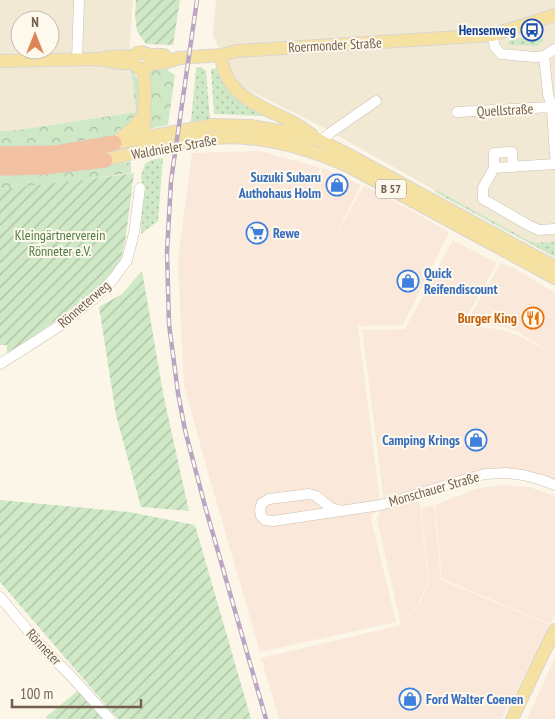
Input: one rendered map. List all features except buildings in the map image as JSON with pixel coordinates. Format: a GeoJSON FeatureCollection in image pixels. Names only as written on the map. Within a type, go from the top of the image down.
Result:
{"type":"FeatureCollection","features":[{"type":"Feature","properties":{"kind":"highway","name":"Waldnieler Straße"},"geometry":{"type":"LineString","coordinates":[[0,154],[56,153],[114,143]]}},
{"type":"Feature","properties":{"kind":"highway","name":"Waldnieler Straße"},"geometry":{"type":"LineString","coordinates":[[0,168],[43,167],[104,160]]}},
{"type":"Feature","properties":{"kind":"main road","name":"Roermonder Straße"},"geometry":{"type":"LineString","coordinates":[[0,61],[98,59],[121,63],[171,55],[179,58],[221,55],[237,51],[492,35],[555,15]]}},
{"type":"Feature","properties":{"kind":"main road"},"geometry":{"type":"LineString","coordinates":[[221,55],[223,68],[236,90],[250,101],[273,114],[295,123],[321,141]]}},
{"type":"Feature","properties":{"kind":"main road"},"geometry":{"type":"LineString","coordinates":[[142,61],[145,80],[146,144]]}},
{"type":"Feature","properties":{"kind":"main road"},"geometry":{"type":"LineString","coordinates":[[114,143],[133,128],[145,114]]}},
{"type":"Feature","properties":{"kind":"main road","name":"Waldnieler Straße"},"geometry":{"type":"LineString","coordinates":[[104,160],[146,144],[213,125],[251,126],[297,134],[321,141],[415,190],[555,268]]}},
{"type":"Feature","properties":{"kind":"main road","name":"Waldnieler Straße"},"geometry":{"type":"LineString","coordinates":[[114,143],[146,144],[214,138],[242,138],[278,142],[324,155],[356,170],[555,278]]}},
{"type":"Feature","properties":{"kind":"main road"},"geometry":{"type":"LineString","coordinates":[[512,719],[555,630]]}},
{"type":"Feature","properties":{"kind":"street"},"geometry":{"type":"LineString","coordinates":[[78,60],[79,0]]}},
{"type":"Feature","properties":{"kind":"street"},"geometry":{"type":"LineString","coordinates":[[492,35],[495,47],[502,54],[544,56],[555,49]]}},
{"type":"Feature","properties":{"kind":"street","name":"Quellstraße"},"geometry":{"type":"LineString","coordinates":[[544,56],[548,94],[553,105],[555,156]]}},
{"type":"Feature","properties":{"kind":"street"},"geometry":{"type":"LineString","coordinates":[[321,141],[376,101]]}},
{"type":"Feature","properties":{"kind":"street","name":"Quellstraße"},"geometry":{"type":"LineString","coordinates":[[457,112],[553,105]]}},
{"type":"Feature","properties":{"kind":"street"},"geometry":{"type":"LineString","coordinates":[[513,167],[512,152],[494,153],[494,168],[483,188],[483,199],[539,230],[555,229]]}},
{"type":"Feature","properties":{"kind":"street"},"geometry":{"type":"LineString","coordinates":[[494,168],[555,164]]}},
{"type":"Feature","properties":{"kind":"street","name":"Rönneterweg"},"geometry":{"type":"LineString","coordinates":[[0,364],[61,325],[96,297],[114,278],[127,260],[134,233],[140,188]]}},
{"type":"Feature","properties":{"kind":"street","name":"Monschauer Straße"},"geometry":{"type":"LineString","coordinates":[[342,511],[332,508],[316,496],[309,494],[269,499],[262,503],[260,509],[261,516],[265,520],[272,521],[342,511],[381,505],[485,474],[506,473],[523,475],[555,485]]}},
{"type":"Feature","properties":{"kind":"street","name":"Rönneter"},"geometry":{"type":"LineString","coordinates":[[0,597],[40,645],[110,719]]}},
{"type":"Feature","properties":{"kind":"shaded area"},"geometry":{"type":"Polygon","coordinates":[[[0,0],[133,0],[129,55],[136,112],[18,130],[0,131],[0,0]]]}},
{"type":"Feature","properties":{"kind":"shaded area"},"geometry":{"type":"Polygon","coordinates":[[[216,0],[555,0],[555,258],[324,128],[234,83],[213,35],[216,0]]]}},
{"type":"Feature","properties":{"kind":"shaded area"},"geometry":{"type":"Polygon","coordinates":[[[260,151],[321,168],[296,216],[323,168],[361,185],[332,244],[364,185],[449,232],[403,325],[358,326],[380,502],[371,519],[396,622],[260,652],[184,386],[178,260],[192,153],[260,151]]]}},
{"type":"Feature","properties":{"kind":"shaded area"},"geometry":{"type":"Polygon","coordinates":[[[453,240],[497,263],[464,322],[475,326],[503,330],[522,337],[553,355],[519,332],[503,327],[467,321],[501,263],[510,266],[555,293],[555,481],[508,472],[419,495],[428,582],[418,605],[401,624],[419,605],[429,583],[421,508],[434,505],[441,580],[550,625],[502,719],[279,719],[261,658],[401,625],[377,520],[384,504],[362,330],[405,329],[453,240]]]}},
{"type":"Feature","properties":{"kind":"shaded area"},"geometry":{"type":"Polygon","coordinates":[[[503,485],[529,487],[555,496],[555,615],[550,624],[442,579],[435,505],[476,489],[503,485]]]}},
{"type":"Feature","properties":{"kind":"shaded area"},"geometry":{"type":"Polygon","coordinates":[[[555,657],[555,719],[527,719],[555,657]]]}},
{"type":"Feature","properties":{"kind":"green space"},"geometry":{"type":"Polygon","coordinates":[[[136,0],[180,0],[173,45],[146,44],[137,31],[136,0]]]}},
{"type":"Feature","properties":{"kind":"green space"},"geometry":{"type":"Polygon","coordinates":[[[540,33],[544,40],[537,46],[509,45],[508,42],[509,41],[540,33]]]}},
{"type":"Feature","properties":{"kind":"green space"},"geometry":{"type":"Polygon","coordinates":[[[201,67],[206,71],[210,119],[191,122],[196,68],[201,67]]]}},
{"type":"Feature","properties":{"kind":"green space"},"geometry":{"type":"Polygon","coordinates":[[[218,68],[264,114],[263,116],[214,114],[211,69],[218,68]]]}},
{"type":"Feature","properties":{"kind":"green space"},"geometry":{"type":"Polygon","coordinates":[[[169,69],[168,71],[175,75],[168,125],[147,129],[147,72],[169,69]]]}},
{"type":"Feature","properties":{"kind":"green space"},"geometry":{"type":"Polygon","coordinates":[[[131,70],[139,81],[142,94],[138,118],[111,140],[0,152],[0,131],[18,130],[136,112],[131,70]]]}},
{"type":"Feature","properties":{"kind":"green space"},"geometry":{"type":"Polygon","coordinates":[[[163,158],[158,221],[141,234],[143,191],[141,176],[145,164],[151,160],[163,158]]]}},
{"type":"Feature","properties":{"kind":"green space"},"geometry":{"type":"Polygon","coordinates":[[[131,162],[131,173],[58,184],[0,189],[0,172],[77,168],[131,162]]]}},
{"type":"Feature","properties":{"kind":"green space","name":"Kleingärtnerverein Rönneter e.V."},"geometry":{"type":"Polygon","coordinates":[[[134,173],[125,242],[120,262],[105,284],[7,356],[7,345],[0,345],[0,189],[134,173]]]}},
{"type":"Feature","properties":{"kind":"green space"},"geometry":{"type":"Polygon","coordinates":[[[436,190],[533,243],[555,242],[555,257],[435,192],[436,190]]]}},
{"type":"Feature","properties":{"kind":"green space"},"geometry":{"type":"Polygon","coordinates":[[[142,271],[164,398],[189,511],[141,507],[116,415],[99,307],[122,294],[142,271]]]}},
{"type":"Feature","properties":{"kind":"green space"},"geometry":{"type":"Polygon","coordinates":[[[0,500],[129,512],[195,525],[251,719],[118,719],[0,582],[0,500]]]}},
{"type":"Feature","properties":{"kind":"green space"},"geometry":{"type":"Polygon","coordinates":[[[80,689],[106,719],[47,719],[46,717],[80,689]]]}},
{"type":"Feature","properties":{"kind":"railway"},"geometry":{"type":"LineString","coordinates":[[197,0],[171,181],[167,252],[169,324],[185,430],[266,719]]}},
{"type":"Feature","properties":{"kind":"place","name":"Hensenweg"},"geometry":{"type":"Point","coordinates":[532,30]}},
{"type":"Feature","properties":{"kind":"place","name":"Suzuki Subaru Authohaus Holm"},"geometry":{"type":"Point","coordinates":[337,185]}},
{"type":"Feature","properties":{"kind":"place","name":"Rewe"},"geometry":{"type":"Point","coordinates":[257,233]}},
{"type":"Feature","properties":{"kind":"place","name":"Quick Reifendiscount"},"geometry":{"type":"Point","coordinates":[408,281]}},
{"type":"Feature","properties":{"kind":"place","name":"Burger King"},"geometry":{"type":"Point","coordinates":[533,318]}},
{"type":"Feature","properties":{"kind":"place","name":"Camping Krings"},"geometry":{"type":"Point","coordinates":[476,440]}},
{"type":"Feature","properties":{"kind":"place","name":"Ford Walter Coenen"},"geometry":{"type":"Point","coordinates":[410,699]}}]}
